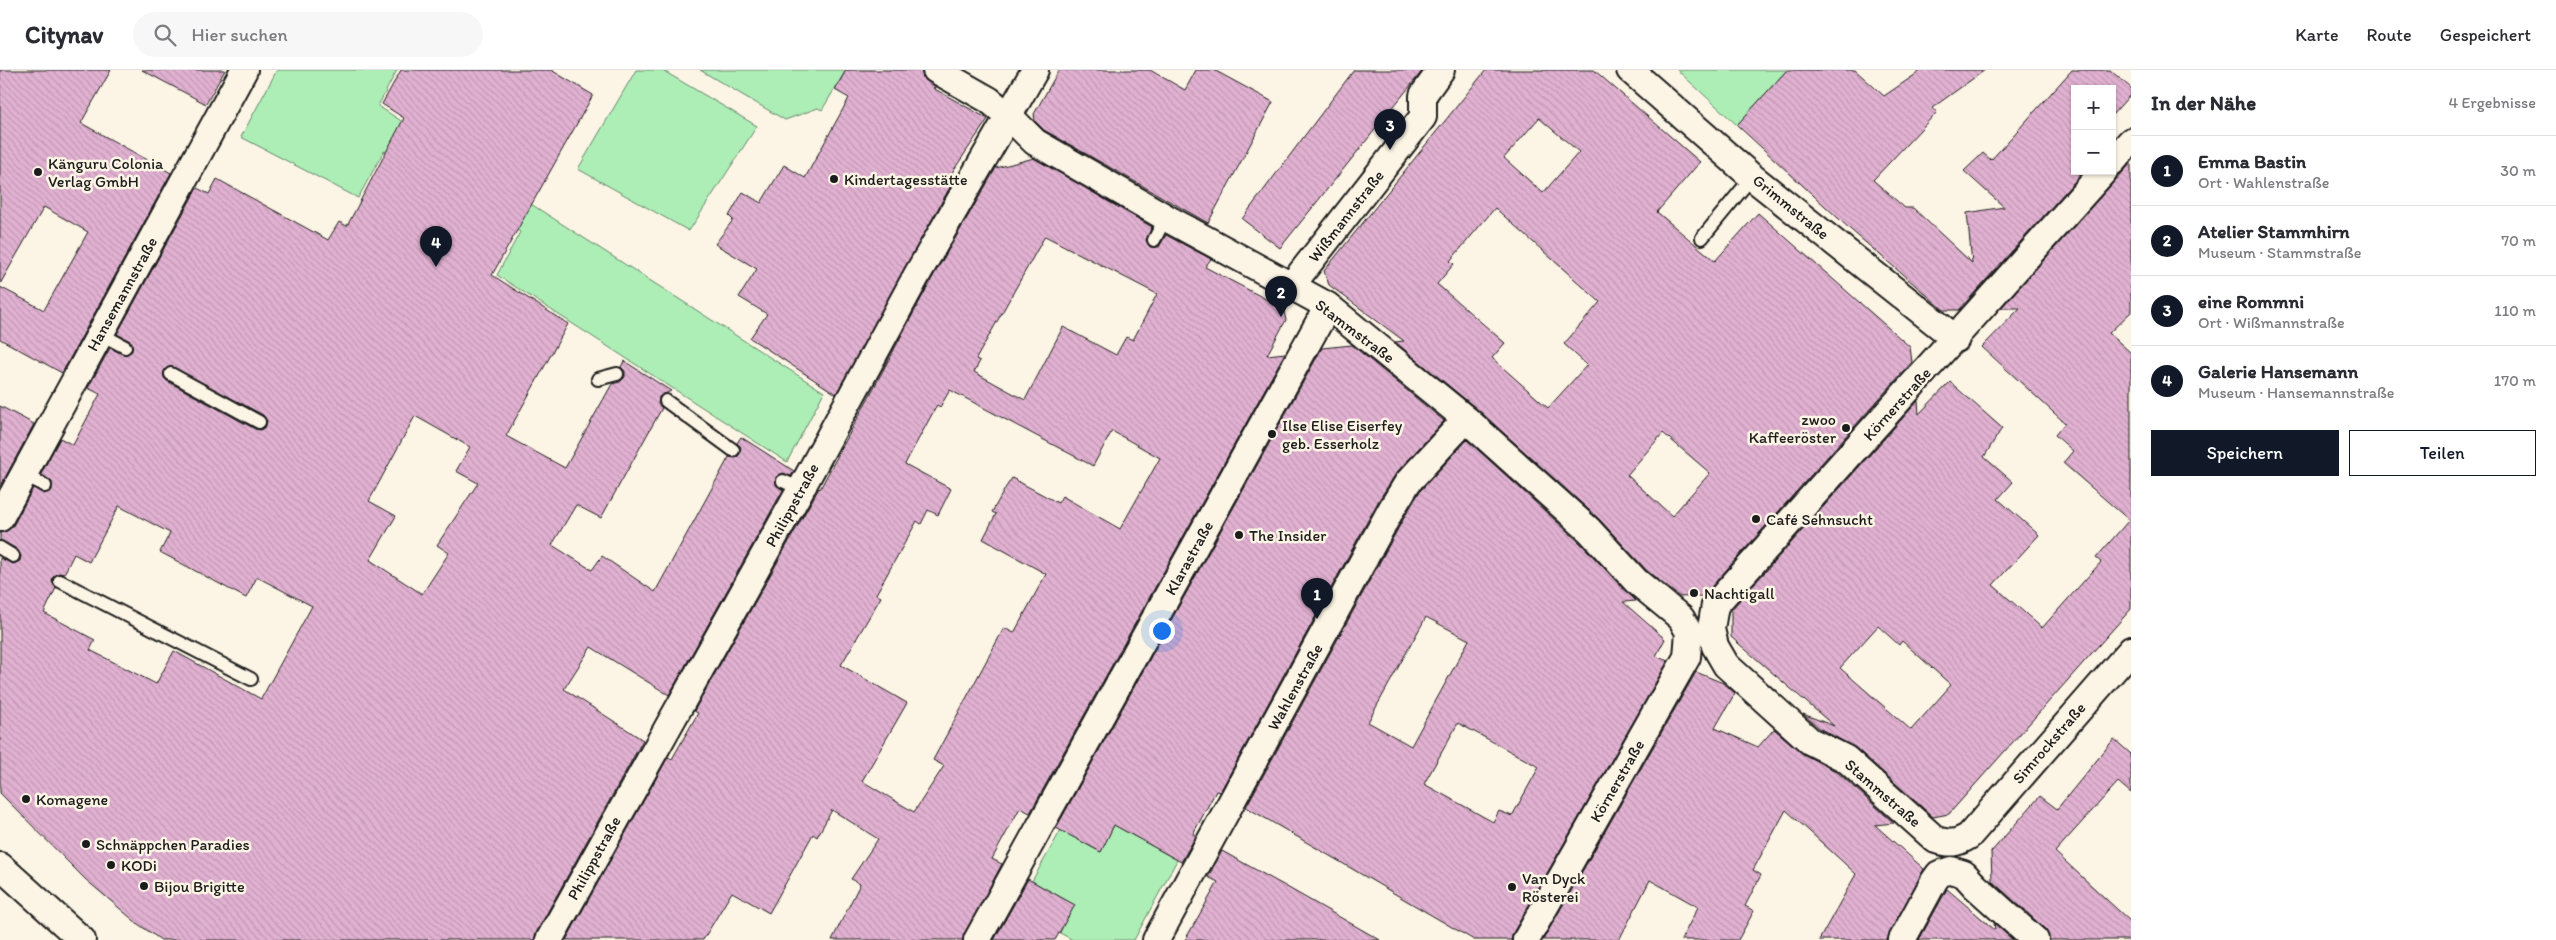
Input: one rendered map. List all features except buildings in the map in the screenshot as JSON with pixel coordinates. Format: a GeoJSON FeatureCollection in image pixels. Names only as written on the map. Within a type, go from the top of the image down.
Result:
{"type":"FeatureCollection","features":[{"type":"Feature","properties":{"kind":"street","name":"Hansemannstraße"},"geometry":{"type":"LineString","coordinates":[[0,518],[35,480],[101,334],[244,70]]}},
{"type":"Feature","properties":{"kind":"street","name":"Stammstraße"},"geometry":{"type":"LineString","coordinates":[[936,70],[989,100],[1010,117],[1035,142],[1328,306],[1466,419],[1589,530],[1636,581],[1681,618]]}},
{"type":"Feature","properties":{"kind":"street","name":"Philippstraße"},"geometry":{"type":"LineString","coordinates":[[549,940],[792,485],[1010,117],[1035,70]]}},
{"type":"Feature","properties":{"kind":"street","name":"Wißmannstraße"},"geometry":{"type":"LineString","coordinates":[[1291,286],[1423,117],[1422,95],[1442,70]]}},
{"type":"Feature","properties":{"kind":"street","name":"Grimmstraße"},"geometry":{"type":"LineString","coordinates":[[1630,70],[1752,177],[1956,339]]}},
{"type":"Feature","properties":{"kind":"street"},"geometry":{"type":"LineString","coordinates":[[2116,158],[2131,141]]}},
{"type":"Feature","properties":{"kind":"street","name":"Körnerstraße"},"geometry":{"type":"LineString","coordinates":[[1715,646],[1711,628],[1716,605],[1956,339],[2100,175]]}},
{"type":"Feature","properties":{"kind":"street","name":"Klarastraße"},"geometry":{"type":"LineString","coordinates":[[977,940],[1328,306]]}},
{"type":"Feature","properties":{"kind":"street","name":"Wahlenstraße"},"geometry":{"type":"LineString","coordinates":[[1156,940],[1392,508],[1408,482],[1466,419]]}},
{"type":"Feature","properties":{"kind":"street","name":"Körnerstraße"},"geometry":{"type":"LineString","coordinates":[[1526,940],[1687,658],[1689,632],[1681,618]]}},
{"type":"Feature","properties":{"kind":"street","name":"Stammstraße"},"geometry":{"type":"LineString","coordinates":[[1715,646],[1726,665],[1810,741],[1846,759],[1936,840],[1948,844],[1958,843],[1969,836]]}},
{"type":"Feature","properties":{"kind":"street","name":"Simrockstraße"},"geometry":{"type":"LineString","coordinates":[[1969,836],[2131,650]]}},
{"type":"Feature","properties":{"kind":"street"},"geometry":{"type":"LineString","coordinates":[[0,866],[82,940]]}},
{"type":"Feature","properties":{"kind":"street"},"geometry":{"type":"LineString","coordinates":[[1902,940],[1951,868],[1975,886],[2035,940]]}},
{"type":"Feature","properties":{"kind":"lane"},"geometry":{"type":"LineString","coordinates":[[1702,238],[1752,177]]}},
{"type":"Feature","properties":{"kind":"lane"},"geometry":{"type":"LineString","coordinates":[[1154,240],[1166,217]]}},
{"type":"Feature","properties":{"kind":"lane"},"geometry":{"type":"LineString","coordinates":[[101,334],[125,348]]}},
{"type":"Feature","properties":{"kind":"lane"},"geometry":{"type":"LineString","coordinates":[[171,374],[259,422]]}},
{"type":"Feature","properties":{"kind":"lane"},"geometry":{"type":"LineString","coordinates":[[598,379],[617,374]]}},
{"type":"Feature","properties":{"kind":"lane"},"geometry":{"type":"LineString","coordinates":[[666,401],[733,450]]}},
{"type":"Feature","properties":{"kind":"lane"},"geometry":{"type":"LineString","coordinates":[[0,548],[13,556]]}},
{"type":"Feature","properties":{"kind":"lane"},"geometry":{"type":"LineString","coordinates":[[60,581],[251,679]]}},
{"type":"Feature","properties":{"kind":"lane"},"geometry":{"type":"LineString","coordinates":[[1927,832],[1951,868],[1969,836]]}},
{"type":"Feature","properties":{"kind":"green space"},"geometry":{"type":"Polygon","coordinates":[[[277,70],[397,70],[378,106],[824,392],[787,462],[497,275],[520,232],[384,151],[358,198],[241,137],[277,70]]]}},
{"type":"Feature","properties":{"kind":"green space"},"geometry":{"type":"Polygon","coordinates":[[[636,70],[662,70],[757,126],[689,231],[578,169],[636,70]]]}},
{"type":"Feature","properties":{"kind":"green space"},"geometry":{"type":"Polygon","coordinates":[[[700,70],[846,70],[822,110],[818,108],[785,120],[700,70]]]}},
{"type":"Feature","properties":{"kind":"green space"},"geometry":{"type":"Polygon","coordinates":[[[1677,70],[1787,70],[1737,125],[1677,70]]]}},
{"type":"Feature","properties":{"kind":"green space"},"geometry":{"type":"Polygon","coordinates":[[[1114,825],[1177,860],[1134,940],[1073,940],[1060,933],[1072,904],[1032,881],[1061,830],[1100,852],[1114,825]]]}},
{"type":"Feature","properties":{"kind":"place","name":"eine Rommni"},"geometry":{"type":"Point","coordinates":[1390,150]}},
{"type":"Feature","properties":{"kind":"place","name":"Känguru Colonia Verlag GmbH"},"geometry":{"type":"Point","coordinates":[38,172]}},
{"type":"Feature","properties":{"kind":"place","name":"Kindertagesstätte"},"geometry":{"type":"Point","coordinates":[834,179]}},
{"type":"Feature","properties":{"kind":"place","name":"Galerie Hansemann"},"geometry":{"type":"Point","coordinates":[436,267]}},
{"type":"Feature","properties":{"kind":"place","name":"Atelier Stammhirn"},"geometry":{"type":"Point","coordinates":[1281,317]}},
{"type":"Feature","properties":{"kind":"place","name":"zwoo Kaffeeröster"},"geometry":{"type":"Point","coordinates":[1846,428]}},
{"type":"Feature","properties":{"kind":"place","name":"Ilse Elise Eiserfey geb. Esserholz"},"geometry":{"type":"Point","coordinates":[1272,434]}},
{"type":"Feature","properties":{"kind":"place","name":"Café Sehnsucht"},"geometry":{"type":"Point","coordinates":[1756,519]}},
{"type":"Feature","properties":{"kind":"place","name":"The Insider"},"geometry":{"type":"Point","coordinates":[1239,535]}},
{"type":"Feature","properties":{"kind":"place","name":"Nachtigall"},"geometry":{"type":"Point","coordinates":[1694,593]}},
{"type":"Feature","properties":{"kind":"place","name":"Emma Bastin"},"geometry":{"type":"Point","coordinates":[1317,619]}},
{"type":"Feature","properties":{"kind":"place","name":"Komagene"},"geometry":{"type":"Point","coordinates":[26,799]}},
{"type":"Feature","properties":{"kind":"place","name":"Schnäppchen Paradies"},"geometry":{"type":"Point","coordinates":[86,844]}},
{"type":"Feature","properties":{"kind":"place","name":"KODi"},"geometry":{"type":"Point","coordinates":[111,865]}},
{"type":"Feature","properties":{"kind":"place","name":"Bijou Brigitte"},"geometry":{"type":"Point","coordinates":[144,886]}},
{"type":"Feature","properties":{"kind":"place","name":"Van Dyck Rösterei"},"geometry":{"type":"Point","coordinates":[1512,887]}}]}
